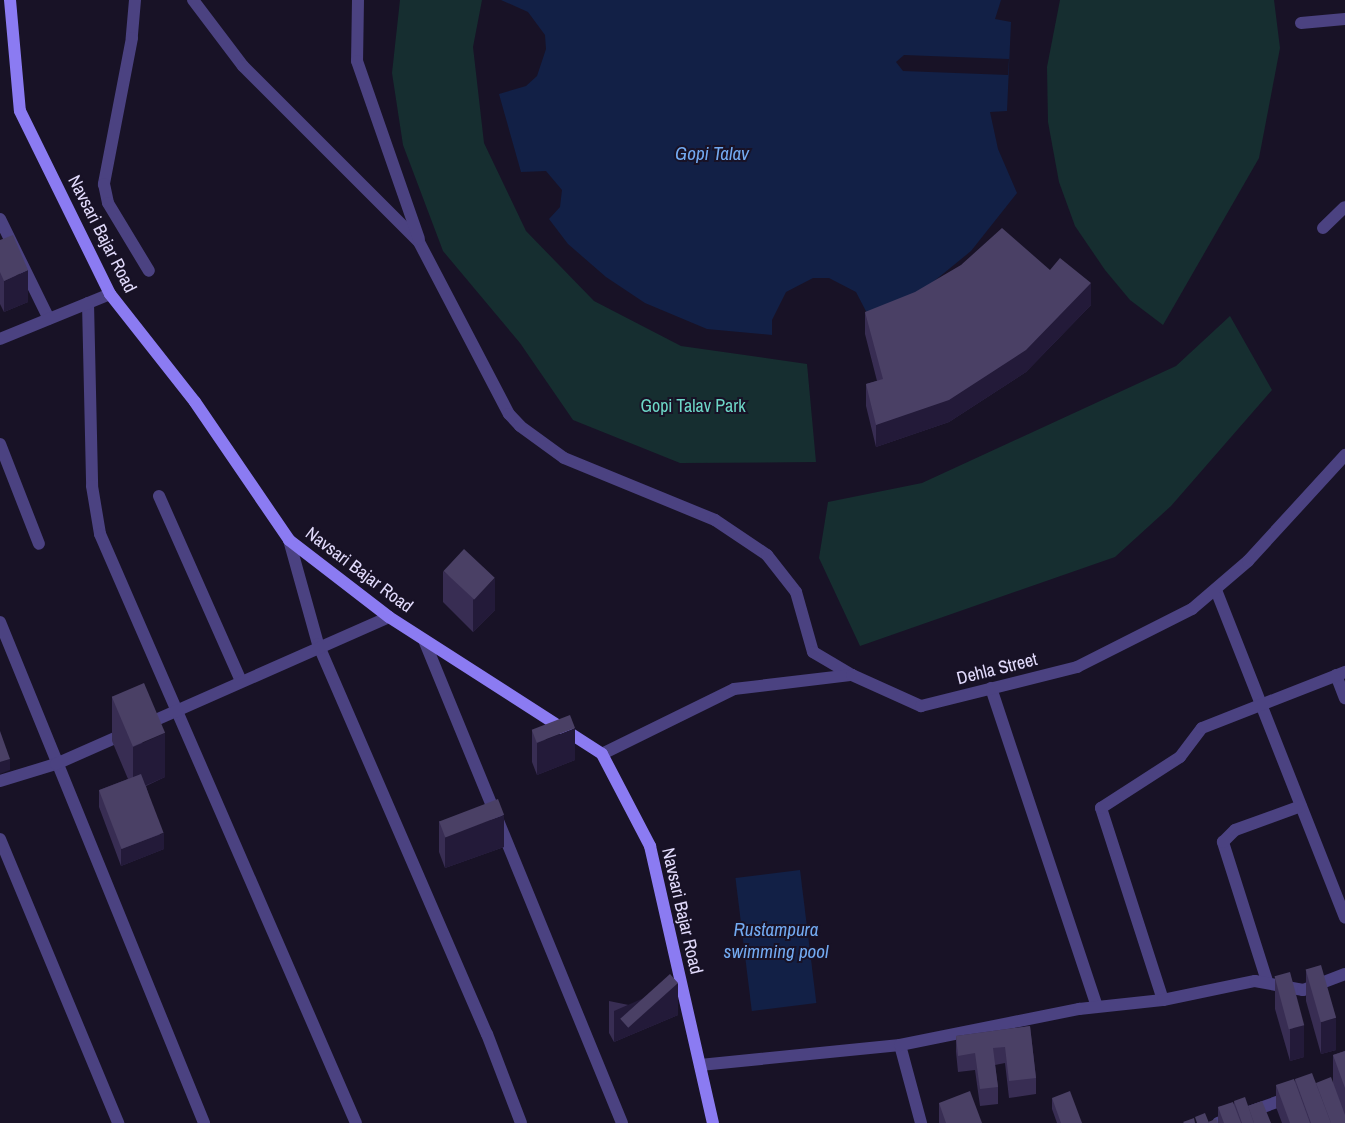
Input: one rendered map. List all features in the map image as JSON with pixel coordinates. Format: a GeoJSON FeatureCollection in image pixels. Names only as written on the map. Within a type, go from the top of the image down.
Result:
{"type":"FeatureCollection","features":[{"type":"Feature","properties":{"kind":"main road","name":"Navsari Bajar Road"},"geometry":{"type":"LineString","coordinates":[[10,0],[20,111],[110,294],[194,402],[289,540],[389,617],[602,754],[650,846],[713,1123]]}},
{"type":"Feature","properties":{"kind":"street"},"geometry":{"type":"LineString","coordinates":[[135,0],[132,38],[104,184],[108,203],[149,271]]}},
{"type":"Feature","properties":{"kind":"street"},"geometry":{"type":"LineString","coordinates":[[193,0],[243,66],[419,242]]}},
{"type":"Feature","properties":{"kind":"street"},"geometry":{"type":"LineString","coordinates":[[358,0],[357,60],[419,242]]}},
{"type":"Feature","properties":{"kind":"street"},"geometry":{"type":"LineString","coordinates":[[1302,23],[1345,19]]}},
{"type":"Feature","properties":{"kind":"street"},"geometry":{"type":"LineString","coordinates":[[1324,228],[1345,208]]}},
{"type":"Feature","properties":{"kind":"street"},"geometry":{"type":"LineString","coordinates":[[0,220],[49,319]]}},
{"type":"Feature","properties":{"kind":"street","name":"Dehla Street"},"geometry":{"type":"LineString","coordinates":[[419,242],[509,414],[520,426],[564,458],[715,520],[767,554],[796,592],[813,652],[852,675],[921,706],[1076,667],[1160,628],[1216,590],[1344,460]]}},
{"type":"Feature","properties":{"kind":"street"},"geometry":{"type":"LineString","coordinates":[[0,339],[110,294]]}},
{"type":"Feature","properties":{"kind":"street"},"geometry":{"type":"LineString","coordinates":[[88,303],[96,518],[176,708],[356,1123]]}},
{"type":"Feature","properties":{"kind":"street"},"geometry":{"type":"LineString","coordinates":[[0,444],[39,544]]}},
{"type":"Feature","properties":{"kind":"street"},"geometry":{"type":"LineString","coordinates":[[159,496],[240,679]]}},
{"type":"Feature","properties":{"kind":"street"},"geometry":{"type":"LineString","coordinates":[[289,540],[318,644],[487,1034],[521,1123]]}},
{"type":"Feature","properties":{"kind":"street"},"geometry":{"type":"LineString","coordinates":[[1216,590],[1345,917]]}},
{"type":"Feature","properties":{"kind":"street"},"geometry":{"type":"LineString","coordinates":[[0,782],[56,764],[318,644],[389,617]]}},
{"type":"Feature","properties":{"kind":"street"},"geometry":{"type":"LineString","coordinates":[[0,622],[56,764],[204,1123]]}},
{"type":"Feature","properties":{"kind":"street"},"geometry":{"type":"LineString","coordinates":[[424,640],[622,1123]]}},
{"type":"Feature","properties":{"kind":"street"},"geometry":{"type":"LineString","coordinates":[[1163,1000],[1101,808],[1180,757],[1202,728],[1340,673],[1345,698]]}},
{"type":"Feature","properties":{"kind":"street"},"geometry":{"type":"LineString","coordinates":[[602,754],[734,689],[852,675]]}},
{"type":"Feature","properties":{"kind":"street"},"geometry":{"type":"LineString","coordinates":[[991,688],[1097,1006]]}},
{"type":"Feature","properties":{"kind":"street"},"geometry":{"type":"LineString","coordinates":[[1267,981],[1222,842],[1235,830],[1302,806]]}},
{"type":"Feature","properties":{"kind":"street"},"geometry":{"type":"LineString","coordinates":[[0,840],[118,1123]]}},
{"type":"Feature","properties":{"kind":"street"},"geometry":{"type":"LineString","coordinates":[[700,1065],[900,1045],[1097,1006],[1163,1000],[1267,981],[1302,990],[1345,974]]}},
{"type":"Feature","properties":{"kind":"street"},"geometry":{"type":"LineString","coordinates":[[900,1045],[921,1123]]}},
{"type":"Feature","properties":{"kind":"street"},"geometry":{"type":"LineString","coordinates":[[1218,1123],[1309,1090]]}},
{"type":"Feature","properties":{"kind":"green space","name":"Gopi Talav Park"},"geometry":{"type":"Polygon","coordinates":[[[400,0],[482,0],[473,47],[484,143],[526,231],[594,301],[681,346],[807,364],[816,462],[680,463],[573,420],[520,343],[443,251],[403,145],[392,73],[400,0]]]}},
{"type":"Feature","properties":{"kind":"green space"},"geometry":{"type":"Polygon","coordinates":[[[1060,0],[1274,0],[1280,48],[1259,158],[1163,325],[1130,300],[1105,270],[1075,226],[1059,182],[1048,122],[1047,67],[1060,0]]]}},
{"type":"Feature","properties":{"kind":"green space"},"geometry":{"type":"Polygon","coordinates":[[[1230,316],[1272,390],[1171,506],[1115,557],[860,646],[819,558],[828,502],[922,483],[1176,366],[1230,316]]]}},
{"type":"Feature","properties":{"kind":"water","name":"Gopi Talav"},"geometry":{"type":"Polygon","coordinates":[[[501,0],[1001,0],[995,19],[1011,22],[1007,111],[990,112],[998,149],[1017,193],[971,251],[922,291],[870,319],[856,292],[829,278],[813,278],[786,292],[772,320],[772,335],[707,329],[645,303],[606,277],[568,244],[549,219],[560,207],[562,190],[546,171],[521,172],[499,94],[526,86],[537,76],[546,49],[545,35],[528,12],[501,0]]]}},
{"type":"Feature","properties":{"kind":"water","name":"Rustampura swimming pool"},"geometry":{"type":"Polygon","coordinates":[[[800,870],[816,1003],[752,1011],[735,878],[800,870]]]}},
{"type":"Feature","properties":{"kind":"pier"},"geometry":{"type":"Polygon","coordinates":[[[904,55],[1009,59],[1008,75],[903,71],[896,62],[904,55]]]}},
{"type":"Feature","properties":{"kind":"building"},"geometry":{"type":"Polygon","coordinates":[[[1002,228],[1050,270],[1060,258],[1091,283],[1026,350],[949,400],[876,425],[866,384],[883,379],[865,312],[915,292],[961,265],[1002,228]]]}},
{"type":"Feature","properties":{"kind":"building"},"geometry":{"type":"Polygon","coordinates":[[[13,235],[28,270],[4,281],[0,272],[0,240],[13,235]]]}},
{"type":"Feature","properties":{"kind":"building"},"geometry":{"type":"Polygon","coordinates":[[[464,549],[495,578],[474,600],[444,571],[464,549]]]}},
{"type":"Feature","properties":{"kind":"building"},"geometry":{"type":"Polygon","coordinates":[[[144,683],[165,733],[133,746],[112,697],[144,683]]]}},
{"type":"Feature","properties":{"kind":"building"},"geometry":{"type":"Polygon","coordinates":[[[570,715],[575,728],[537,743],[532,730],[570,715]]]}},
{"type":"Feature","properties":{"kind":"building"},"geometry":{"type":"Polygon","coordinates":[[[0,731],[10,759],[0,762],[0,731]]]}},
{"type":"Feature","properties":{"kind":"building"},"geometry":{"type":"Polygon","coordinates":[[[141,774],[164,833],[122,849],[99,790],[141,774]]]}},
{"type":"Feature","properties":{"kind":"building"},"geometry":{"type":"Polygon","coordinates":[[[498,799],[504,815],[445,837],[439,822],[498,799]]]}},
{"type":"Feature","properties":{"kind":"building"},"geometry":{"type":"Polygon","coordinates":[[[1321,965],[1336,1018],[1321,1022],[1306,969],[1321,965]]]}},
{"type":"Feature","properties":{"kind":"building"},"geometry":{"type":"Polygon","coordinates":[[[1290,972],[1304,1025],[1289,1029],[1275,976],[1290,972]]]}},
{"type":"Feature","properties":{"kind":"building"},"geometry":{"type":"Polygon","coordinates":[[[670,974],[678,983],[628,1028],[620,1019],[670,974]]]}},
{"type":"Feature","properties":{"kind":"building"},"geometry":{"type":"Polygon","coordinates":[[[1030,1026],[1036,1078],[1009,1081],[1005,1047],[993,1048],[998,1087],[980,1089],[975,1053],[958,1056],[956,1036],[1030,1026]]]}},
{"type":"Feature","properties":{"kind":"building"},"geometry":{"type":"Polygon","coordinates":[[[1345,1051],[1345,1088],[1333,1055],[1345,1051]]]}},
{"type":"Feature","properties":{"kind":"building"},"geometry":{"type":"Polygon","coordinates":[[[1312,1073],[1331,1123],[1311,1123],[1295,1079],[1312,1073]]]}},
{"type":"Feature","properties":{"kind":"building"},"geometry":{"type":"Polygon","coordinates":[[[1331,1077],[1345,1115],[1345,1123],[1331,1123],[1316,1083],[1331,1077]]]}},
{"type":"Feature","properties":{"kind":"building"},"geometry":{"type":"Polygon","coordinates":[[[1294,1079],[1310,1123],[1290,1123],[1276,1085],[1294,1079]]]}},
{"type":"Feature","properties":{"kind":"building"},"geometry":{"type":"Polygon","coordinates":[[[970,1091],[982,1123],[946,1123],[939,1103],[970,1091]]]}},
{"type":"Feature","properties":{"kind":"building"},"geometry":{"type":"Polygon","coordinates":[[[1070,1091],[1082,1123],[1061,1123],[1052,1098],[1070,1091]]]}},
{"type":"Feature","properties":{"kind":"building"},"geometry":{"type":"Polygon","coordinates":[[[1245,1097],[1254,1123],[1242,1123],[1234,1101],[1245,1097]]]}},
{"type":"Feature","properties":{"kind":"building"},"geometry":{"type":"Polygon","coordinates":[[[1262,1101],[1271,1123],[1254,1123],[1248,1106],[1262,1101]]]}},
{"type":"Feature","properties":{"kind":"building"},"geometry":{"type":"Polygon","coordinates":[[[1233,1102],[1241,1123],[1224,1123],[1218,1107],[1233,1102]]]}},
{"type":"Feature","properties":{"kind":"building"},"geometry":{"type":"Polygon","coordinates":[[[1205,1113],[1209,1123],[1197,1123],[1195,1117],[1205,1113]]]}},
{"type":"Feature","properties":{"kind":"building"},"geometry":{"type":"Polygon","coordinates":[[[1194,1118],[1195,1123],[1183,1122],[1194,1118]]]}},
{"type":"Feature","properties":{"kind":"building"},"geometry":{"type":"Polygon","coordinates":[[[1216,1119],[1218,1123],[1208,1122],[1216,1119]]]}}]}
